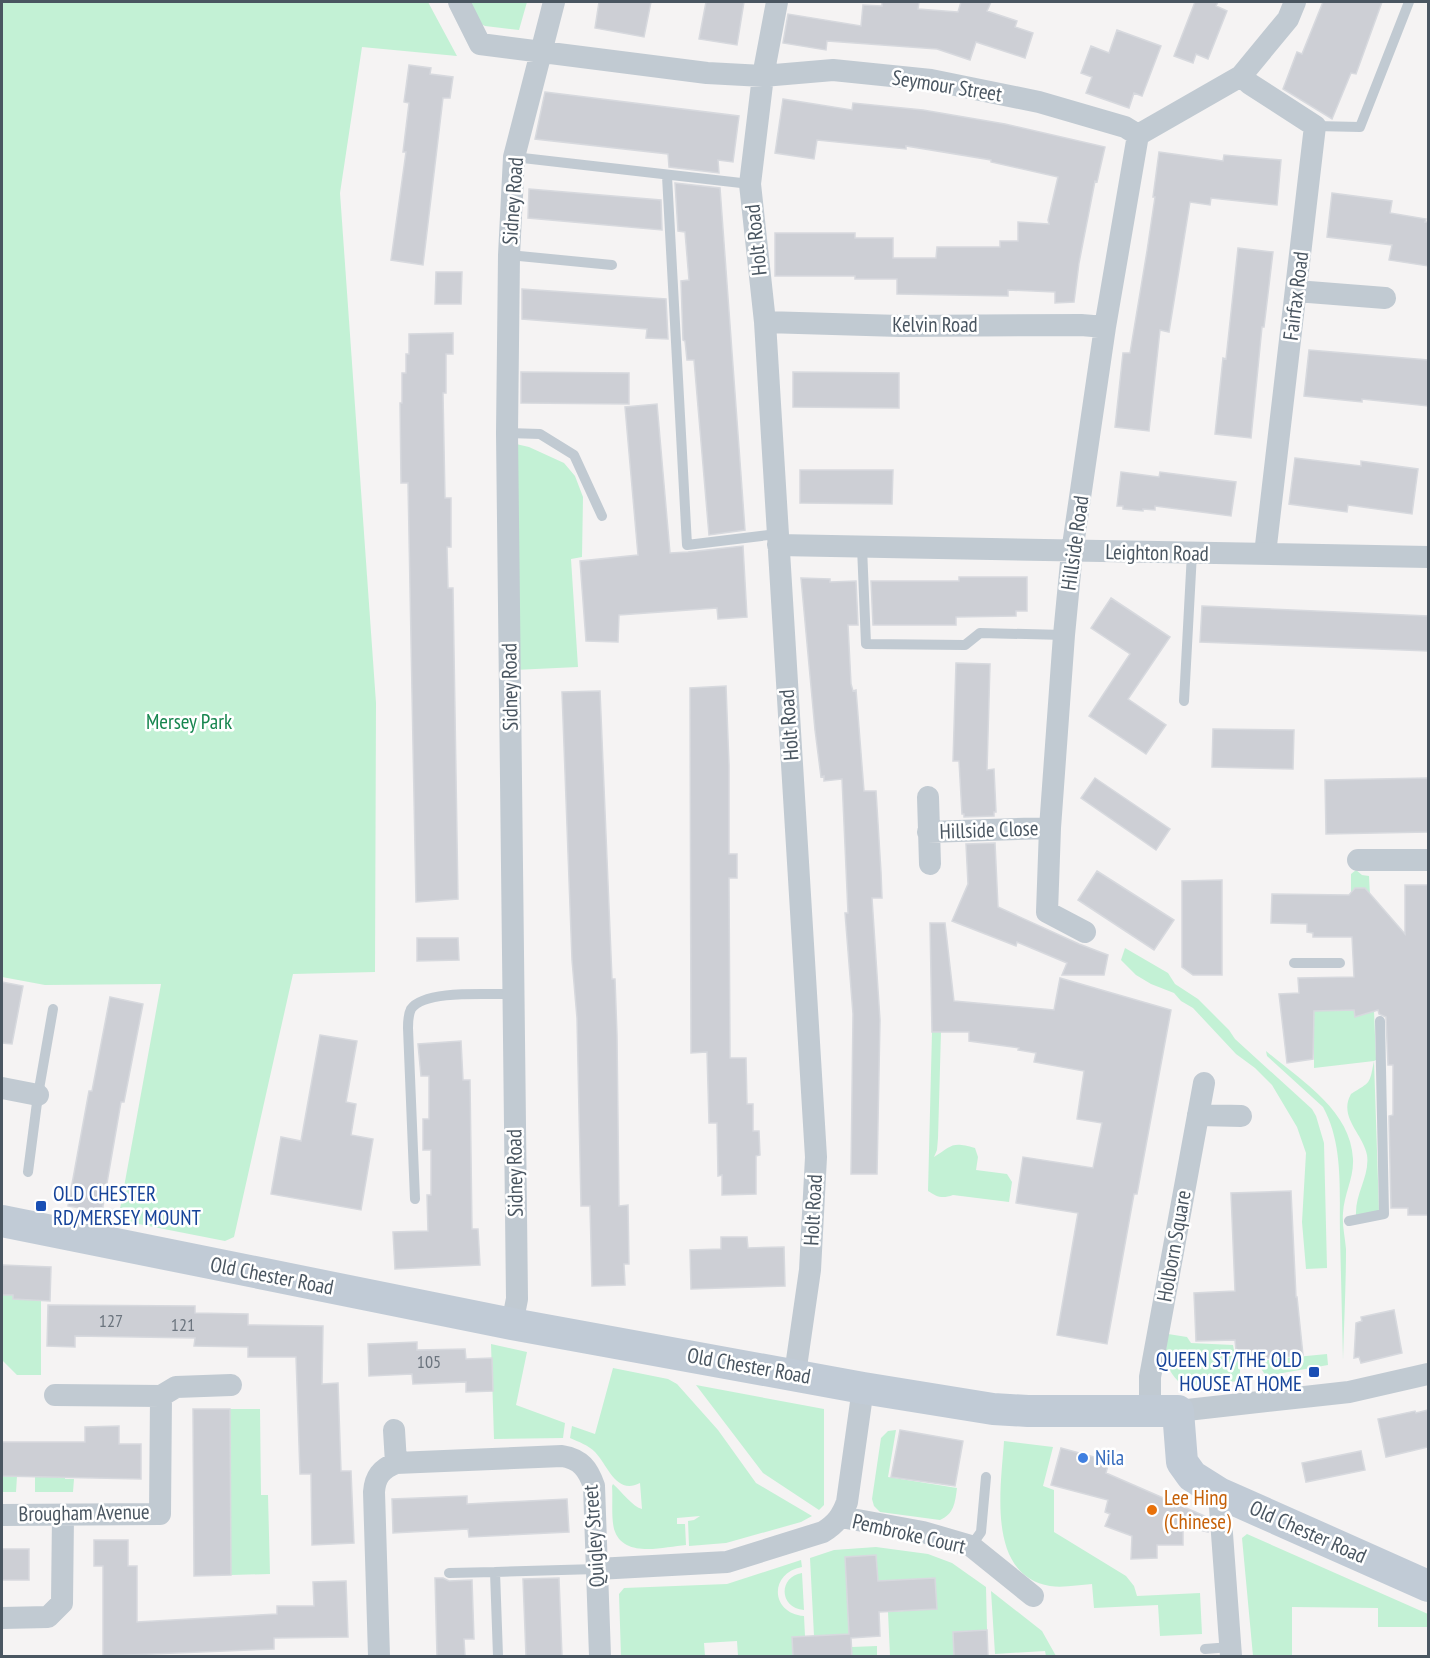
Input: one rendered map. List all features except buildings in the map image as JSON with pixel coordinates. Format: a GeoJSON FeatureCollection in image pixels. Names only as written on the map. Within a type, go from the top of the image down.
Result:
{"type":"FeatureCollection","features":[{"type":"Feature","properties":{"kind":"main road","name":"Old Chester Road"},"geometry":{"type":"LineString","coordinates":[[2,1221],[512,1324],[863,1388],[993,1409],[1164,1411],[1182,1462],[1192,1476],[1218,1492],[1428,1586]]}},
{"type":"Feature","properties":{"kind":"street","name":"Seymour Street"},"geometry":{"type":"LineString","coordinates":[[459,2],[480,44],[706,73],[763,76],[833,70],[931,80],[1039,102],[1125,127],[1138,135]]}},
{"type":"Feature","properties":{"kind":"street","name":"Sidney Road"},"geometry":{"type":"LineString","coordinates":[[512,1324],[517,1299],[507,433],[509,255],[514,157],[554,2]]}},
{"type":"Feature","properties":{"kind":"street","name":"Holt Road"},"geometry":{"type":"LineString","coordinates":[[777,2],[763,76],[750,184],[765,322],[816,1157],[810,1270],[795,1374]]}},
{"type":"Feature","properties":{"kind":"street"},"geometry":{"type":"LineString","coordinates":[[1138,135],[1241,76],[1288,19],[1295,2]]}},
{"type":"Feature","properties":{"kind":"street"},"geometry":{"type":"LineString","coordinates":[[1241,76],[1315,126]]}},
{"type":"Feature","properties":{"kind":"street","name":"Fairfax Road"},"geometry":{"type":"LineString","coordinates":[[1265,554],[1315,126]]}},
{"type":"Feature","properties":{"kind":"street","name":"Hillside Road"},"geometry":{"type":"LineString","coordinates":[[1085,932],[1047,912],[1050,828],[1072,552],[1105,327],[1138,135]]}},
{"type":"Feature","properties":{"kind":"street"},"geometry":{"type":"LineString","coordinates":[[1296,291],[1385,298]]}},
{"type":"Feature","properties":{"kind":"street","name":"Kelvin Road"},"geometry":{"type":"LineString","coordinates":[[765,322],[900,326],[1081,325],[1105,327]]}},
{"type":"Feature","properties":{"kind":"street","name":"Leighton Road"},"geometry":{"type":"LineString","coordinates":[[777,539],[862,547],[1428,557]]}},
{"type":"Feature","properties":{"kind":"street","name":"Hillside Close"},"geometry":{"type":"LineString","coordinates":[[928,797],[930,864]]}},
{"type":"Feature","properties":{"kind":"street","name":"Hillside Close"},"geometry":{"type":"LineString","coordinates":[[928,832],[1050,828]]}},
{"type":"Feature","properties":{"kind":"street"},"geometry":{"type":"LineString","coordinates":[[1358,860],[1428,860]]}},
{"type":"Feature","properties":{"kind":"street","name":"Holborn Square"},"geometry":{"type":"LineString","coordinates":[[1164,1411],[1150,1377],[1204,1083]]}},
{"type":"Feature","properties":{"kind":"street"},"geometry":{"type":"LineString","coordinates":[[2,1089],[38,1095]]}},
{"type":"Feature","properties":{"kind":"street"},"geometry":{"type":"LineString","coordinates":[[1198,1115],[1241,1116]]}},
{"type":"Feature","properties":{"kind":"street"},"geometry":{"type":"LineString","coordinates":[[1164,1411],[1349,1392],[1428,1374]]}},
{"type":"Feature","properties":{"kind":"street"},"geometry":{"type":"LineString","coordinates":[[55,1395],[161,1396],[176,1387],[231,1385]]}},
{"type":"Feature","properties":{"kind":"street","name":"Pembroke Court"},"geometry":{"type":"LineString","coordinates":[[597,1569],[727,1562],[823,1532],[834,1525],[841,1517],[847,1502],[863,1388]]}},
{"type":"Feature","properties":{"kind":"street","name":"Brougham Avenue"},"geometry":{"type":"LineString","coordinates":[[2,1515],[159,1514],[161,1396]]}},
{"type":"Feature","properties":{"kind":"street"},"geometry":{"type":"LineString","coordinates":[[379,1656],[374,1492],[376,1478],[382,1470],[396,1463],[394,1430]]}},
{"type":"Feature","properties":{"kind":"street","name":"Quigley Street"},"geometry":{"type":"LineString","coordinates":[[396,1463],[538,1456],[572,1457],[582,1464],[590,1473],[594,1486],[600,1656]]}},
{"type":"Feature","properties":{"kind":"street"},"geometry":{"type":"LineString","coordinates":[[1218,1492],[1231,1652]]}},
{"type":"Feature","properties":{"kind":"street"},"geometry":{"type":"LineString","coordinates":[[2,1618],[48,1617],[62,1603],[63,1515]]}},
{"type":"Feature","properties":{"kind":"street","name":"Pembroke Court"},"geometry":{"type":"LineString","coordinates":[[841,1517],[922,1532],[971,1546],[1033,1596]]}},
{"type":"Feature","properties":{"kind":"lane"},"geometry":{"type":"LineString","coordinates":[[1315,126],[1359,127],[1409,2]]}},
{"type":"Feature","properties":{"kind":"lane"},"geometry":{"type":"LineString","coordinates":[[514,157],[750,184]]}},
{"type":"Feature","properties":{"kind":"lane"},"geometry":{"type":"LineString","coordinates":[[666,176],[687,545],[777,539]]}},
{"type":"Feature","properties":{"kind":"lane"},"geometry":{"type":"LineString","coordinates":[[509,255],[612,265]]}},
{"type":"Feature","properties":{"kind":"lane"},"geometry":{"type":"LineString","coordinates":[[507,433],[540,434],[574,455],[602,516]]}},
{"type":"Feature","properties":{"kind":"lane"},"geometry":{"type":"LineString","coordinates":[[862,547],[866,644],[965,645],[981,633],[1064,635]]}},
{"type":"Feature","properties":{"kind":"lane"},"geometry":{"type":"LineString","coordinates":[[1184,701],[1192,553]]}},
{"type":"Feature","properties":{"kind":"lane"},"geometry":{"type":"LineString","coordinates":[[1294,963],[1340,963]]}},
{"type":"Feature","properties":{"kind":"lane"},"geometry":{"type":"LineString","coordinates":[[415,1200],[408,1017],[418,1003],[442,996],[513,994]]}},
{"type":"Feature","properties":{"kind":"lane"},"geometry":{"type":"LineString","coordinates":[[28,1172],[53,1009]]}},
{"type":"Feature","properties":{"kind":"lane"},"geometry":{"type":"LineString","coordinates":[[1349,1221],[1383,1214],[1380,1021]]}},
{"type":"Feature","properties":{"kind":"lane"},"geometry":{"type":"LineString","coordinates":[[971,1546],[981,1532],[986,1477]]}},
{"type":"Feature","properties":{"kind":"lane"},"geometry":{"type":"LineString","coordinates":[[449,1573],[597,1569]]}},
{"type":"Feature","properties":{"kind":"lane"},"geometry":{"type":"LineString","coordinates":[[495,1572],[498,1656]]}},
{"type":"Feature","properties":{"kind":"lane"},"geometry":{"type":"LineString","coordinates":[[1204,1649],[1231,1652]]}},
{"type":"Feature","properties":{"kind":"green space","name":"Mersey Park"},"geometry":{"type":"Polygon","coordinates":[[[2,2],[428,2],[457,56],[362,47],[340,193],[376,703],[375,972],[293,974],[234,1237],[225,1241],[118,1220],[161,984],[45,985],[2,977],[2,2]]]}},
{"type":"Feature","properties":{"kind":"green space"},"geometry":{"type":"Polygon","coordinates":[[[468,2],[527,2],[519,30],[485,26],[479,23],[468,2]]]}},
{"type":"Feature","properties":{"kind":"green space"},"geometry":{"type":"Polygon","coordinates":[[[516,444],[529,447],[564,463],[575,476],[583,497],[582,557],[571,559],[578,667],[514,670],[516,444]]]}},
{"type":"Feature","properties":{"kind":"green space"},"geometry":{"type":"Polygon","coordinates":[[[1356,870],[1362,875],[1369,876],[1371,916],[1351,893],[1351,874],[1356,870]]]}},
{"type":"Feature","properties":{"kind":"green space"},"geometry":{"type":"Polygon","coordinates":[[[1125,948],[1168,973],[1175,984],[1198,999],[1235,1039],[1312,1109],[1324,1143],[1327,1268],[1306,1269],[1302,1222],[1306,1153],[1297,1127],[1272,1085],[1236,1054],[1193,1008],[1181,1001],[1174,993],[1136,975],[1121,960],[1125,948]]]}},
{"type":"Feature","properties":{"kind":"green space"},"geometry":{"type":"Polygon","coordinates":[[[1354,1009],[1355,1017],[1374,1011],[1376,1060],[1314,1068],[1314,1011],[1354,1009]]]}},
{"type":"Feature","properties":{"kind":"green space"},"geometry":{"type":"Polygon","coordinates":[[[932,1032],[941,1032],[938,1138],[934,1157],[956,1145],[975,1148],[978,1157],[976,1170],[1007,1174],[1012,1182],[1009,1202],[953,1195],[940,1197],[928,1191],[932,1032]]]}},
{"type":"Feature","properties":{"kind":"green space"},"geometry":{"type":"Polygon","coordinates":[[[1266,1051],[1322,1098],[1334,1111],[1350,1141],[1353,1166],[1343,1218],[1346,1249],[1343,1360],[1340,1186],[1334,1137],[1323,1107],[1267,1056],[1266,1051]]]}},
{"type":"Feature","properties":{"kind":"green space"},"geometry":{"type":"Polygon","coordinates":[[[1374,1061],[1379,1211],[1356,1215],[1367,1155],[1347,1110],[1351,1094],[1368,1082],[1374,1061]]]}},
{"type":"Feature","properties":{"kind":"green space"},"geometry":{"type":"Polygon","coordinates":[[[2,1295],[13,1295],[14,1299],[41,1300],[41,1375],[17,1375],[2,1360],[2,1295]]]}},
{"type":"Feature","properties":{"kind":"green space"},"geometry":{"type":"Polygon","coordinates":[[[1168,1334],[1187,1337],[1191,1343],[1233,1345],[1236,1361],[1240,1361],[1240,1381],[1183,1386],[1172,1374],[1167,1362],[1168,1334]]]}},
{"type":"Feature","properties":{"kind":"green space"},"geometry":{"type":"Polygon","coordinates":[[[491,1344],[527,1352],[516,1405],[565,1423],[563,1438],[494,1439],[491,1344]]]}},
{"type":"Feature","properties":{"kind":"green space"},"geometry":{"type":"Polygon","coordinates":[[[1327,1354],[1328,1365],[1266,1376],[1256,1361],[1327,1354]]]}},
{"type":"Feature","properties":{"kind":"green space"},"geometry":{"type":"Polygon","coordinates":[[[613,1368],[668,1379],[677,1384],[718,1430],[756,1483],[812,1516],[801,1522],[726,1543],[689,1546],[688,1521],[700,1516],[677,1518],[677,1524],[685,1524],[686,1545],[645,1549],[626,1544],[614,1529],[612,1486],[613,1484],[631,1502],[642,1509],[640,1483],[632,1486],[619,1482],[595,1452],[570,1438],[572,1426],[595,1434],[613,1368]]]}},
{"type":"Feature","properties":{"kind":"green space"},"geometry":{"type":"Polygon","coordinates":[[[696,1385],[824,1409],[824,1505],[819,1510],[763,1473],[696,1385]]]}},
{"type":"Feature","properties":{"kind":"green space"},"geometry":{"type":"Polygon","coordinates":[[[230,1409],[260,1409],[261,1495],[268,1495],[270,1574],[231,1575],[230,1409]]]}},
{"type":"Feature","properties":{"kind":"green space"},"geometry":{"type":"Polygon","coordinates":[[[896,1430],[888,1477],[957,1488],[951,1511],[945,1518],[940,1520],[880,1512],[874,1506],[872,1499],[881,1438],[888,1431],[896,1430]]]}},
{"type":"Feature","properties":{"kind":"green space"},"geometry":{"type":"Polygon","coordinates":[[[1004,1441],[1053,1447],[1043,1486],[1054,1490],[1054,1532],[1126,1576],[1134,1586],[1137,1596],[1200,1593],[1202,1634],[1160,1636],[1158,1605],[1094,1608],[1092,1584],[1050,1586],[1030,1578],[1015,1565],[1002,1527],[1000,1504],[1004,1441]]]}},
{"type":"Feature","properties":{"kind":"green space"},"geometry":{"type":"Polygon","coordinates":[[[2,1476],[17,1476],[16,1492],[2,1492],[2,1476]]]}},
{"type":"Feature","properties":{"kind":"green space"},"geometry":{"type":"Polygon","coordinates":[[[35,1476],[65,1476],[65,1479],[74,1479],[73,1492],[35,1492],[35,1476]]]}},
{"type":"Feature","properties":{"kind":"green space"},"geometry":{"type":"Polygon","coordinates":[[[1247,1534],[1428,1614],[1428,1627],[1378,1627],[1378,1608],[1292,1607],[1292,1656],[1253,1656],[1242,1538],[1247,1534]]]}},
{"type":"Feature","properties":{"kind":"green space"},"geometry":{"type":"Polygon","coordinates":[[[876,1547],[928,1554],[952,1563],[986,1587],[987,1630],[953,1632],[954,1656],[890,1656],[888,1612],[937,1609],[935,1578],[878,1581],[876,1555],[845,1557],[849,1634],[814,1636],[810,1558],[834,1550],[876,1547]]]}},
{"type":"Feature","properties":{"kind":"green space"},"geometry":{"type":"Polygon","coordinates":[[[801,1560],[802,1567],[791,1571],[784,1577],[779,1584],[778,1593],[785,1608],[804,1616],[805,1636],[792,1637],[793,1656],[738,1656],[737,1641],[704,1643],[705,1656],[621,1656],[619,1594],[624,1588],[727,1584],[801,1560]]]}},
{"type":"Feature","properties":{"kind":"green space"},"geometry":{"type":"Polygon","coordinates":[[[802,1573],[804,1610],[790,1604],[785,1592],[785,1586],[789,1580],[802,1573]]]}},
{"type":"Feature","properties":{"kind":"green space"},"geometry":{"type":"Polygon","coordinates":[[[991,1591],[1042,1631],[1056,1656],[1046,1656],[1045,1651],[995,1654],[991,1591]]]}},
{"type":"Feature","properties":{"kind":"green space"},"geometry":{"type":"Polygon","coordinates":[[[877,1646],[877,1656],[852,1656],[852,1647],[877,1646]]]}},
{"type":"Feature","properties":{"kind":"place","name":"OLD CHESTER RD/MERSEY MOUNT"},"geometry":{"type":"Point","coordinates":[41,1206]}},
{"type":"Feature","properties":{"kind":"place","name":"QUEEN ST/THE OLD HOUSE AT HOME"},"geometry":{"type":"Point","coordinates":[1314,1372]}},
{"type":"Feature","properties":{"kind":"place","name":"Nila"},"geometry":{"type":"Point","coordinates":[1083,1458]}},
{"type":"Feature","properties":{"kind":"place","name":"Lee Hing (Chinese)"},"geometry":{"type":"Point","coordinates":[1152,1510]}}]}
